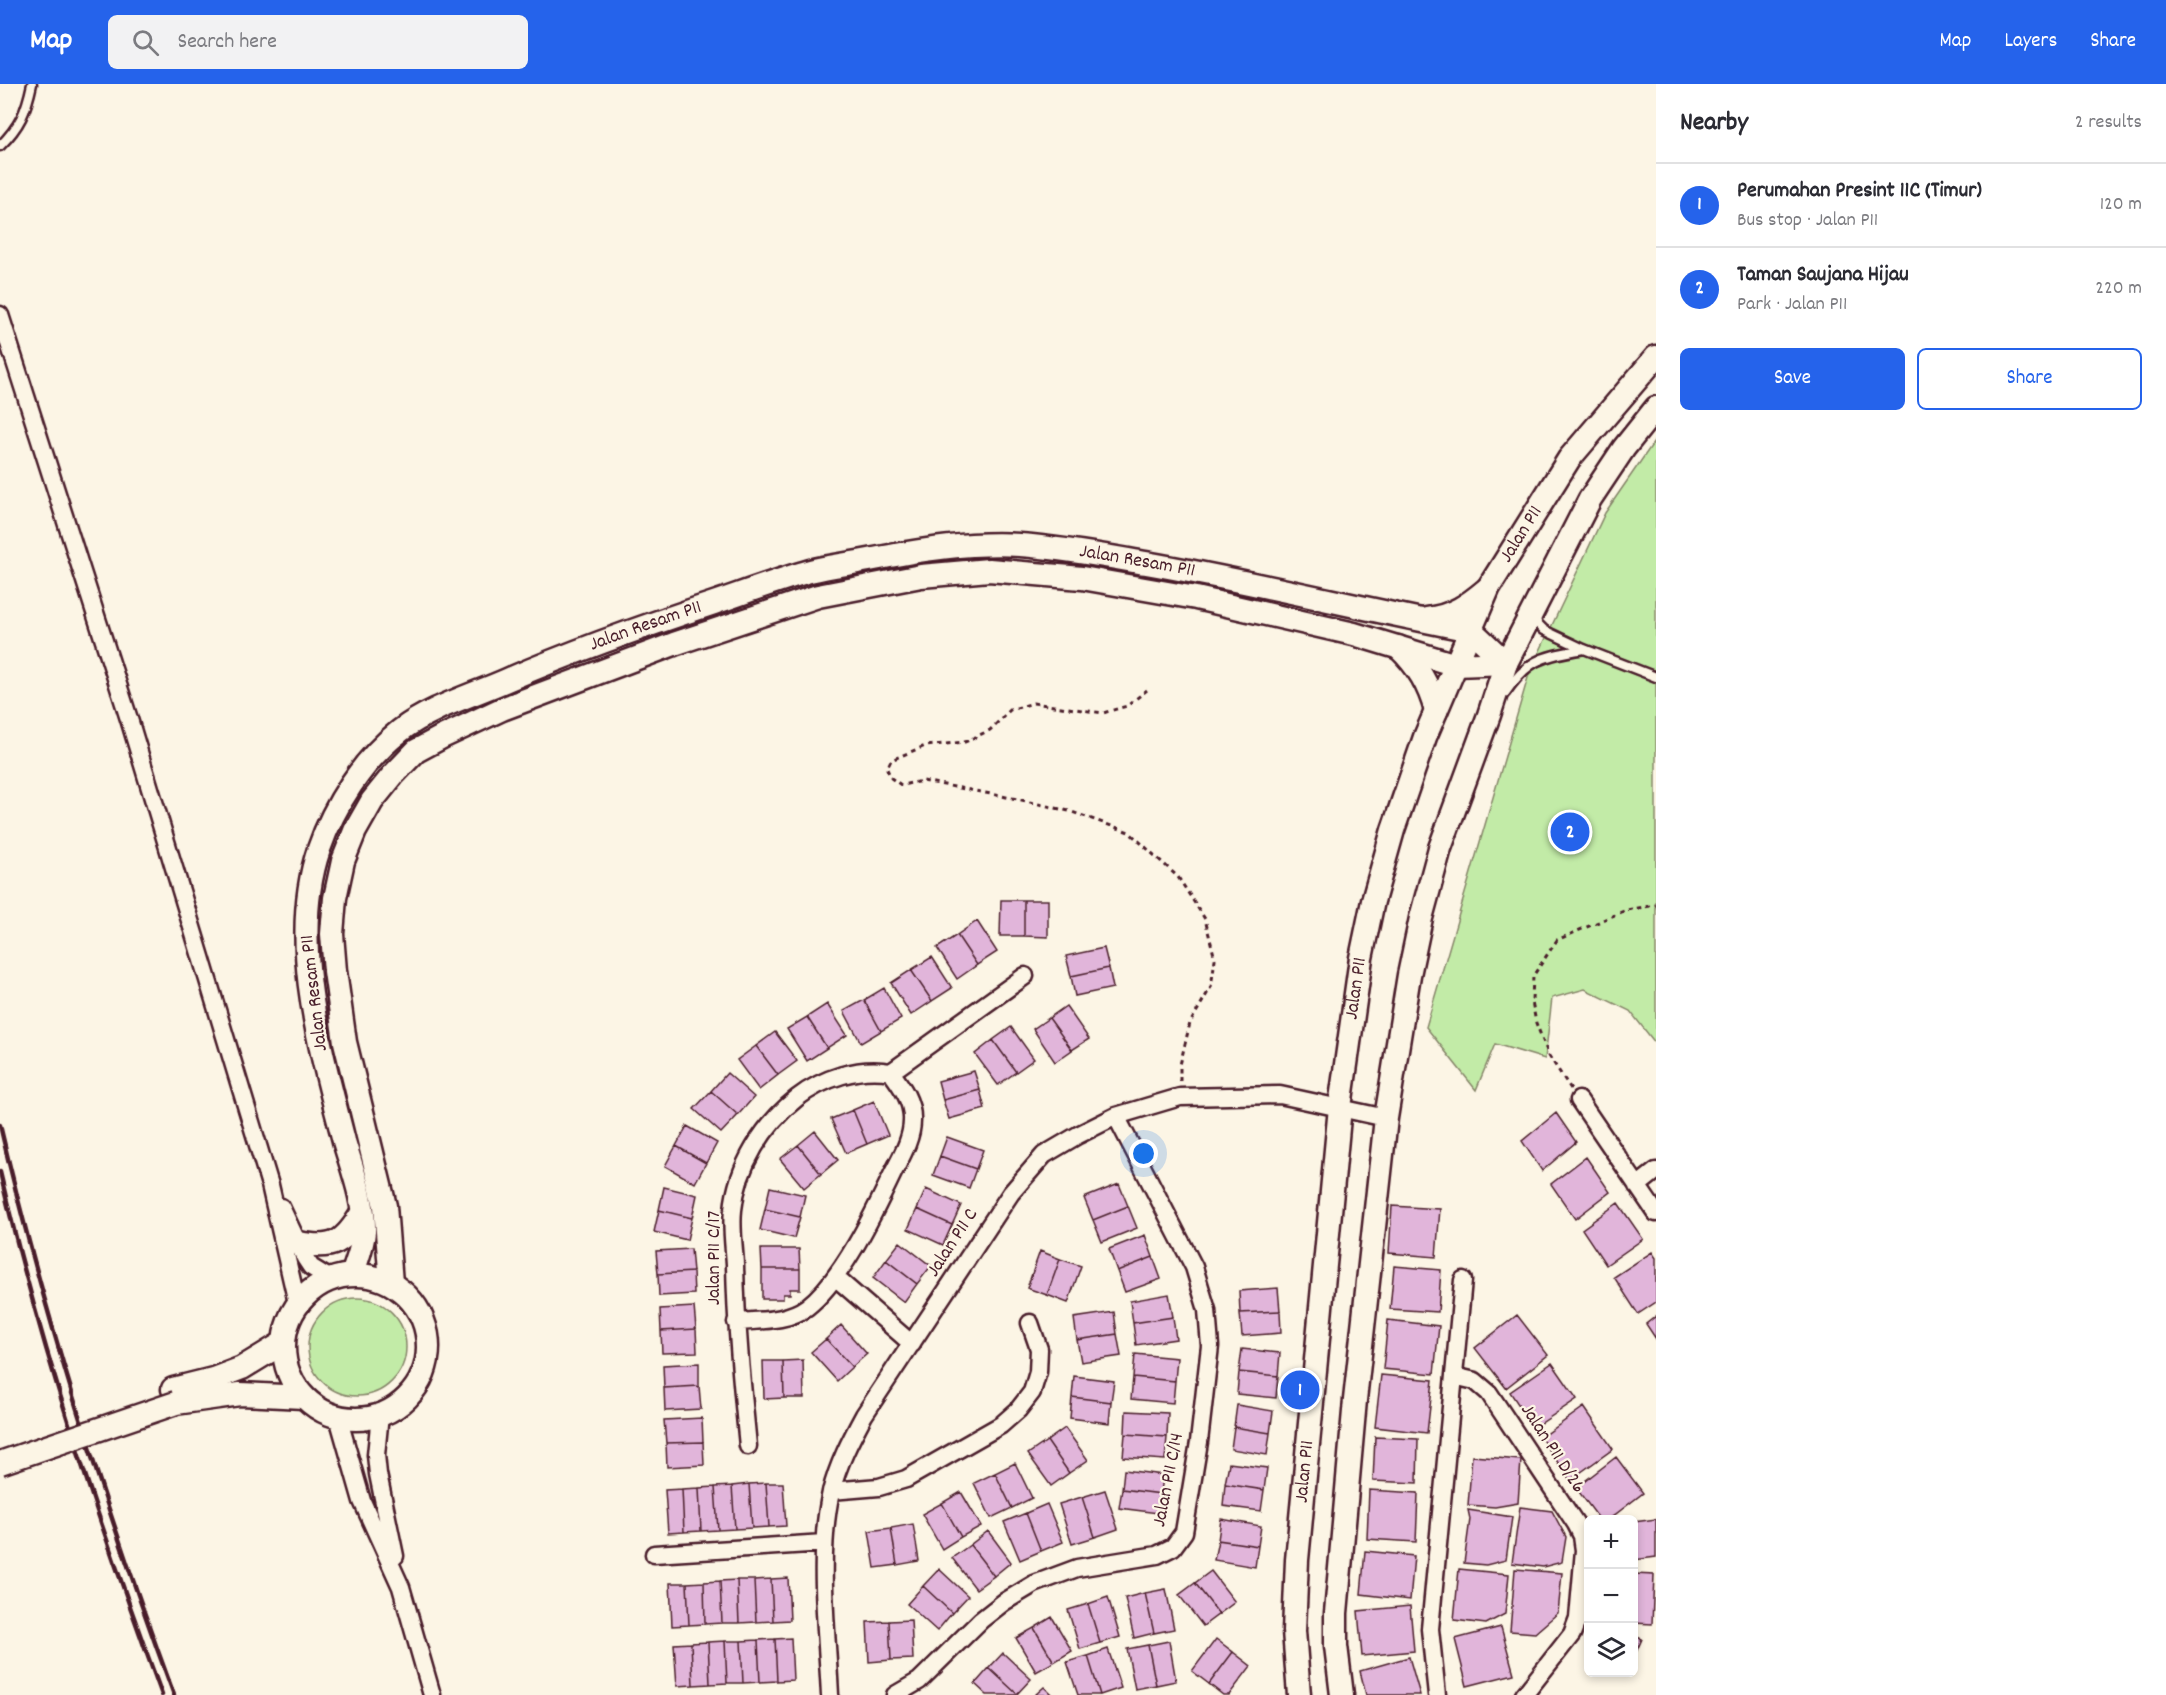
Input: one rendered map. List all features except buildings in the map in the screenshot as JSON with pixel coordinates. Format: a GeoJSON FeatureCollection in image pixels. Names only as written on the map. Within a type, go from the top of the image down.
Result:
{"type":"FeatureCollection","features":[{"type":"Feature","properties":{"kind":"main road","name":"Jalan P11"},"geometry":{"type":"LineString","coordinates":[[1299,1695],[1294,1598],[1340,1107],[1361,958],[1373,901],[1393,830],[1436,711],[1489,587],[1569,459],[1656,357]]}},
{"type":"Feature","properties":{"kind":"main road"},"geometry":{"type":"LineString","coordinates":[[1342,1695],[1336,1646],[1338,1579],[1386,1118],[1420,918],[1440,848],[1506,663],[1590,500],[1624,448],[1656,408]]}},
{"type":"Feature","properties":{"kind":"main road","name":"Jalan Resam P11"},"geometry":{"type":"LineString","coordinates":[[353,1273],[364,1233],[362,1213],[320,1047],[309,972],[307,933],[309,895],[318,852],[332,818],[350,787],[373,758],[400,731],[429,714],[557,658],[810,571],[918,550],[988,544],[1023,545],[1085,552],[1201,573],[1471,630]]}},
{"type":"Feature","properties":{"kind":"main road","name":"Jalan Resam P11"},"geometry":{"type":"LineString","coordinates":[[391,1283],[385,1206],[345,1042],[334,971],[332,934],[335,898],[343,861],[355,831],[372,801],[416,752],[442,737],[502,709],[674,644],[818,596],[921,576],[989,570],[1082,578],[1196,598],[1354,634],[1456,665],[1506,663]]}},
{"type":"Feature","properties":{"kind":"main road"},"geometry":{"type":"LineString","coordinates":[[1420,620],[1438,618],[1464,608],[1489,587]]}},
{"type":"Feature","properties":{"kind":"main road"},"geometry":{"type":"LineString","coordinates":[[1471,630],[1506,663]]}},
{"type":"Feature","properties":{"kind":"main road"},"geometry":{"type":"LineString","coordinates":[[1398,647],[1413,661],[1426,682],[1436,711]]}},
{"type":"Feature","properties":{"kind":"main road"},"geometry":{"type":"LineString","coordinates":[[299,1244],[320,1247],[338,1241],[350,1233],[362,1213]]}},
{"type":"Feature","properties":{"kind":"main road"},"geometry":{"type":"LineString","coordinates":[[353,1273],[373,1275],[391,1283],[408,1296],[420,1313],[427,1332],[428,1353],[423,1373],[413,1391],[398,1406],[380,1415],[359,1419],[338,1417],[319,1410],[303,1397],[287,1372],[283,1343],[287,1322],[297,1303],[329,1278],[353,1273]]}},
{"type":"Feature","properties":{"kind":"main road"},"geometry":{"type":"LineString","coordinates":[[0,1463],[242,1368],[283,1343]]}},
{"type":"Feature","properties":{"kind":"main road"},"geometry":{"type":"LineString","coordinates":[[0,1448],[175,1396],[240,1394],[303,1397]]}},
{"type":"Feature","properties":{"kind":"street"},"geometry":{"type":"LineString","coordinates":[[0,315],[129,719],[270,1185],[297,1303]]}},
{"type":"Feature","properties":{"kind":"street"},"geometry":{"type":"LineString","coordinates":[[891,1072],[1025,976]]}},
{"type":"Feature","properties":{"kind":"street","name":"Jalan P11 C/17"},"geometry":{"type":"LineString","coordinates":[[736,1322],[775,1320],[792,1315],[807,1306],[835,1277],[871,1219],[908,1142],[912,1122],[909,1102],[891,1072],[874,1069],[833,1078],[810,1088],[766,1128],[750,1156],[739,1184],[733,1210],[736,1322],[748,1446]]}},
{"type":"Feature","properties":{"kind":"street","name":"Jalan P11 C"},"geometry":{"type":"LineString","coordinates":[[830,1695],[824,1543],[831,1491],[845,1451],[864,1415],[1011,1193],[1044,1155],[1116,1116],[1180,1097],[1280,1095],[1386,1118]]}},
{"type":"Feature","properties":{"kind":"street"},"geometry":{"type":"LineString","coordinates":[[1579,1100],[1656,1213]]}},
{"type":"Feature","properties":{"kind":"street","name":"Jalan P11 C/14"},"geometry":{"type":"LineString","coordinates":[[895,1695],[918,1681],[981,1620],[1004,1602],[1034,1584],[1077,1568],[1157,1555],[1173,1547],[1184,1532],[1199,1442],[1210,1346],[1207,1310],[1194,1267],[1116,1116]]}},
{"type":"Feature","properties":{"kind":"street"},"geometry":{"type":"LineString","coordinates":[[1637,1186],[1656,1171]]}},
{"type":"Feature","properties":{"kind":"street"},"geometry":{"type":"LineString","coordinates":[[270,1185],[311,1267],[329,1278]]}},
{"type":"Feature","properties":{"kind":"street"},"geometry":{"type":"LineString","coordinates":[[835,1277],[912,1344]]}},
{"type":"Feature","properties":{"kind":"street"},"geometry":{"type":"LineString","coordinates":[[1437,1695],[1430,1629],[1463,1280]]}},
{"type":"Feature","properties":{"kind":"street"},"geometry":{"type":"LineString","coordinates":[[831,1491],[879,1487],[906,1479],[1001,1425],[1018,1410],[1032,1392],[1038,1372],[1039,1349],[1030,1323]]}},
{"type":"Feature","properties":{"kind":"street","name":"Jalan P11 D/26"},"geometry":{"type":"LineString","coordinates":[[1454,1376],[1475,1381],[1489,1393],[1582,1536],[1584,1550],[1578,1618],[1572,1634],[1524,1695]]}},
{"type":"Feature","properties":{"kind":"street"},"geometry":{"type":"LineString","coordinates":[[380,1415],[376,1455],[378,1474],[401,1587],[432,1695]]}},
{"type":"Feature","properties":{"kind":"street"},"geometry":{"type":"LineString","coordinates":[[338,1417],[362,1501],[401,1587]]}},
{"type":"Feature","properties":{"kind":"street"},"geometry":{"type":"LineString","coordinates":[[654,1554],[824,1543]]}},
{"type":"Feature","properties":{"kind":"lane"},"geometry":{"type":"LineString","coordinates":[[0,146],[15,131],[27,104],[32,84]]}},
{"type":"Feature","properties":{"kind":"lane"},"geometry":{"type":"LineString","coordinates":[[1533,608],[1537,623],[1544,630],[1584,649],[1656,677]]}},
{"type":"Feature","properties":{"kind":"lane"},"geometry":{"type":"LineString","coordinates":[[1489,715],[1515,677],[1528,665],[1540,658],[1584,649]]}},
{"type":"Feature","properties":{"kind":"path"},"geometry":{"type":"LineString","coordinates":[[1147,690],[1127,706],[1103,713],[1032,703],[1010,710],[990,730],[965,742],[925,746],[891,760],[887,769],[891,778],[901,785],[923,781],[1017,799],[1069,811],[1129,832],[1178,877],[1205,920],[1215,959],[1211,987],[1190,1023],[1180,1065],[1180,1097]]}},
{"type":"Feature","properties":{"kind":"path"},"geometry":{"type":"LineString","coordinates":[[1579,1100],[1549,1056],[1536,1023],[1532,1001],[1533,976],[1557,940],[1626,910],[1656,905]]}},
{"type":"Feature","properties":{"kind":"green space"},"geometry":{"type":"Polygon","coordinates":[[[1656,439],[1656,1044],[1630,1011],[1585,989],[1552,998],[1545,1059],[1495,1044],[1476,1090],[1426,1027],[1529,674],[1605,513],[1656,439]]]}},
{"type":"Feature","properties":{"kind":"green space"},"geometry":{"type":"Polygon","coordinates":[[[357,1298],[376,1302],[392,1312],[402,1328],[406,1347],[402,1366],[392,1382],[376,1392],[357,1396],[338,1392],[322,1382],[312,1366],[308,1347],[312,1328],[322,1312],[338,1302],[357,1298]]]}},
{"type":"Feature","properties":{"kind":"railway"},"geometry":{"type":"LineString","coordinates":[[0,1125],[36,1270],[78,1413],[100,1484],[174,1695]]}},
{"type":"Feature","properties":{"kind":"railway"},"geometry":{"type":"LineString","coordinates":[[0,1172],[34,1305],[73,1436],[162,1695]]}},
{"type":"Feature","properties":{"kind":"place","name":"Taman Saujana Hijau"},"geometry":{"type":"Point","coordinates":[1570,832]}},
{"type":"Feature","properties":{"kind":"place","name":"Perumahan Presint 11C (Timur)"},"geometry":{"type":"Point","coordinates":[1300,1390]}}]}
